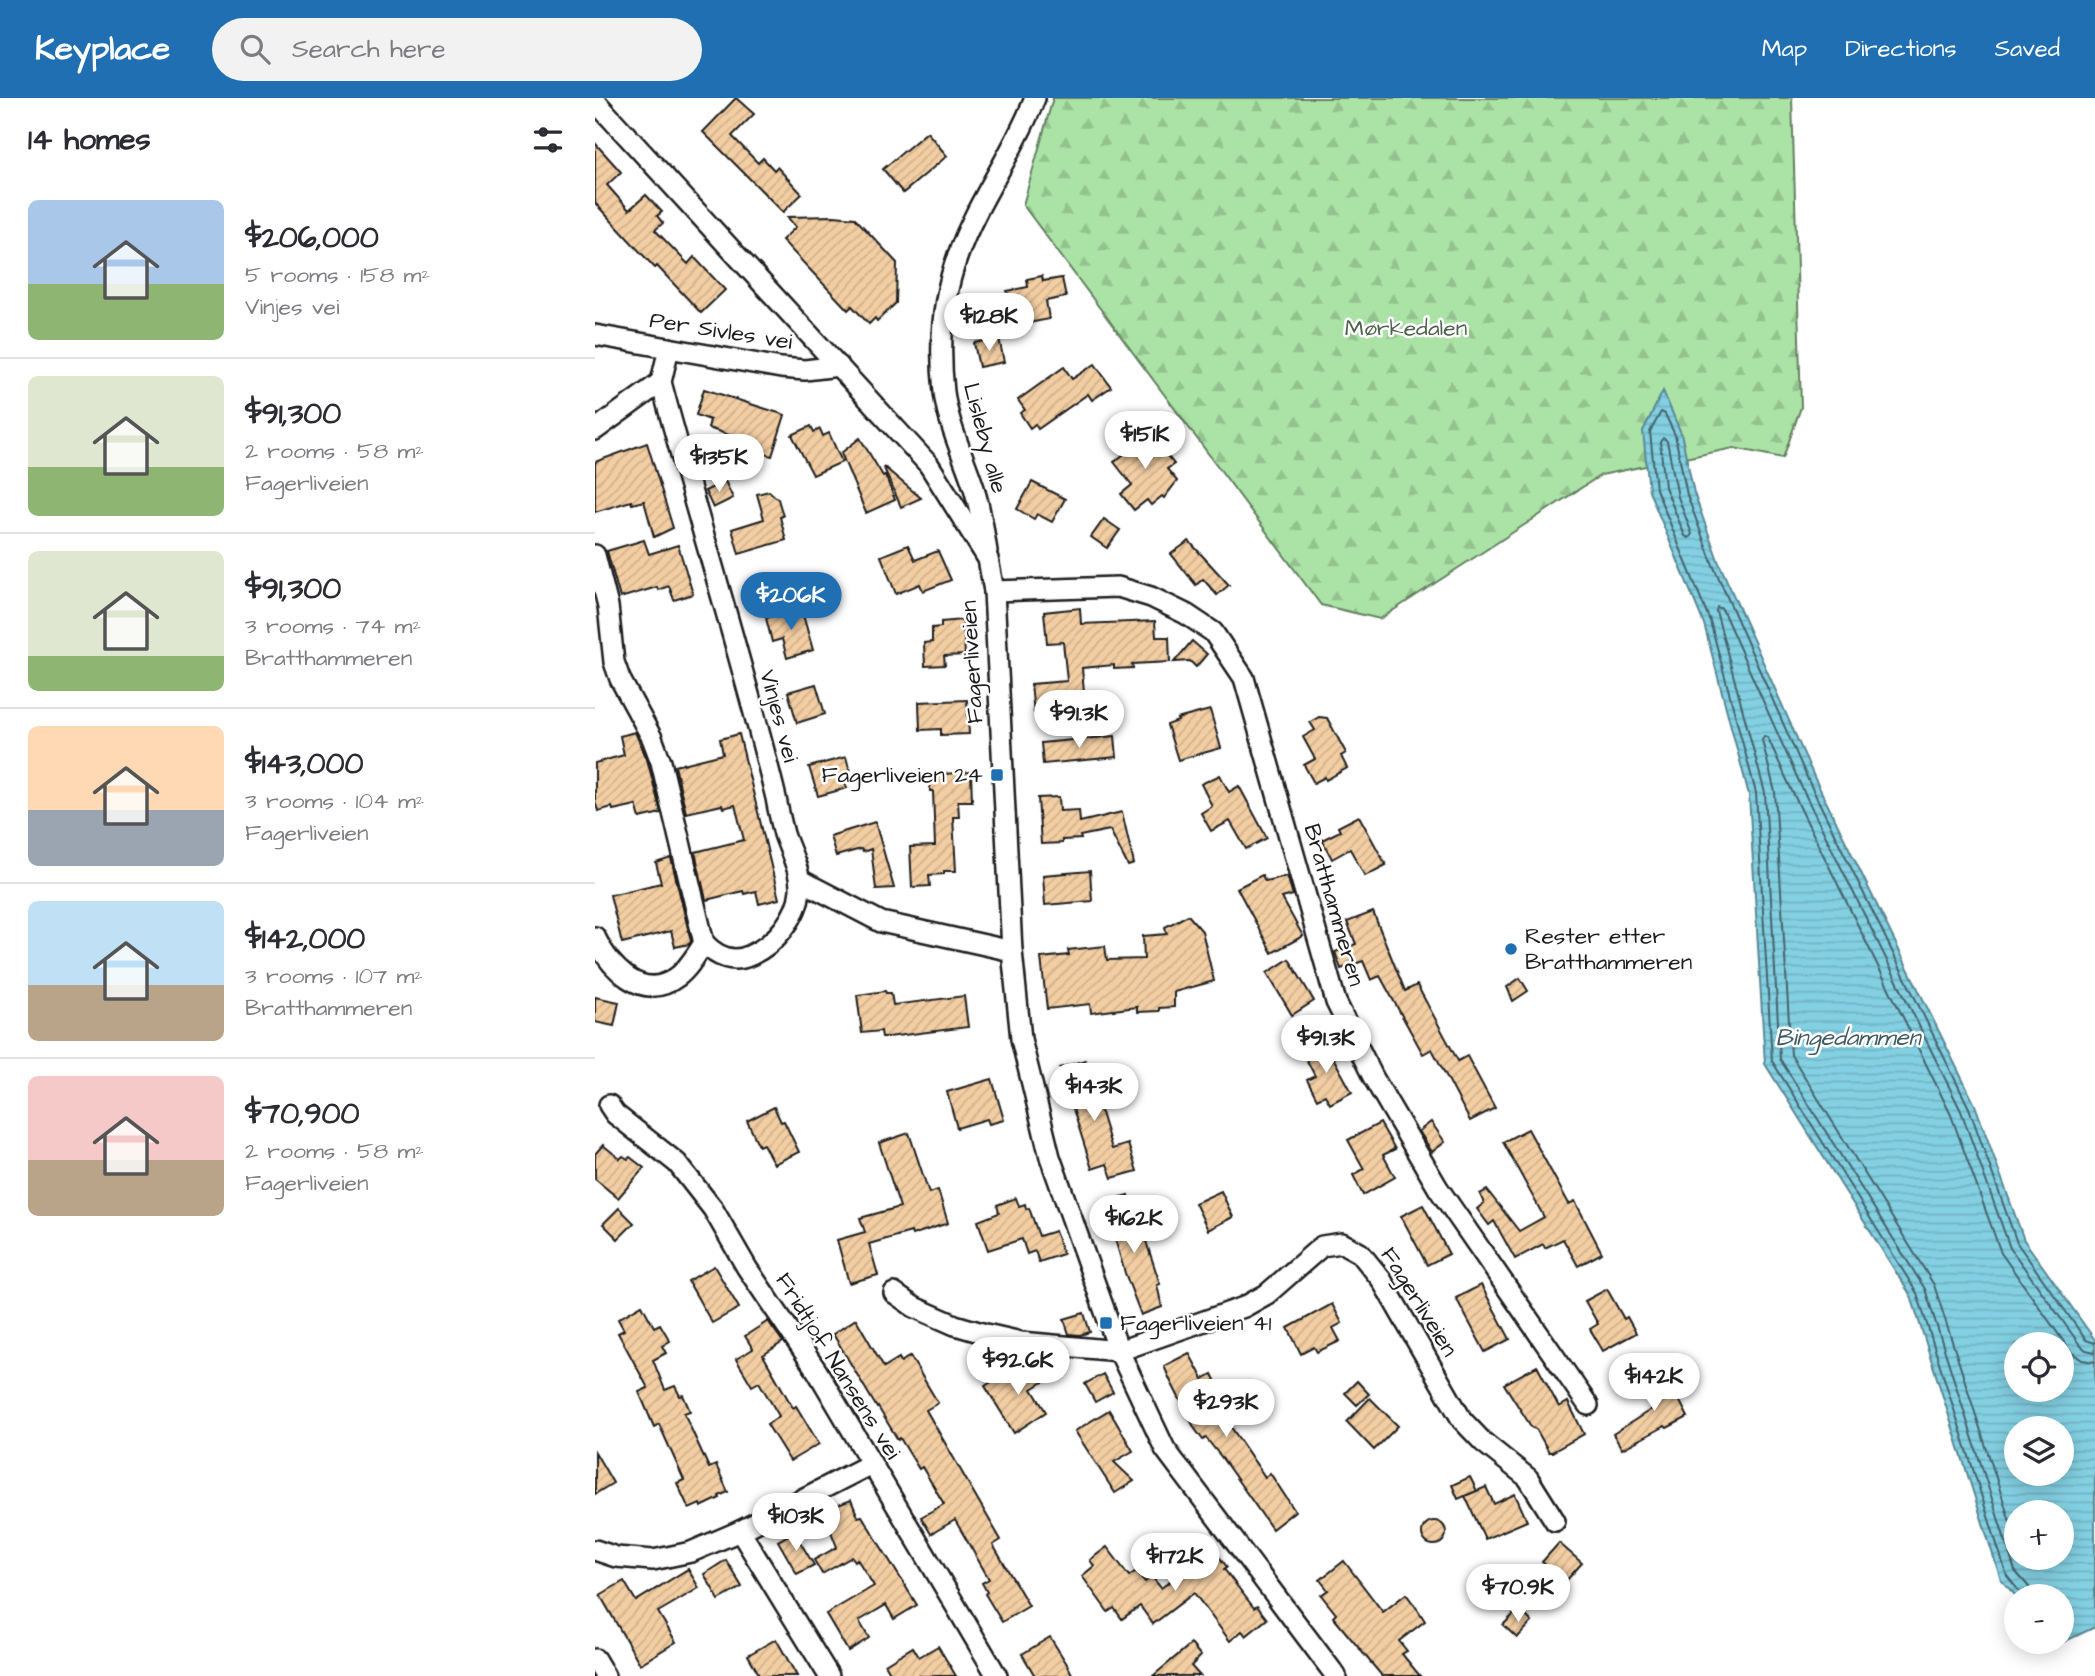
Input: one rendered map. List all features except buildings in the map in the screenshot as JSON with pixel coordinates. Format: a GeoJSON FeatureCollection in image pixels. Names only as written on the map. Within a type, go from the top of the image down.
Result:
{"type":"FeatureCollection","features":[{"type":"Feature","properties":{"kind":"street","name":"Lisleby alle"},"geometry":{"type":"LineString","coordinates":[[988,559],[982,517],[945,394],[942,350],[944,320],[948,292],[968,231],[1019,138],[1035,98]]}},
{"type":"Feature","properties":{"kind":"street","name":"Fagerliveien"},"geometry":{"type":"LineString","coordinates":[[595,101],[929,465],[988,559],[994,591],[1012,951],[1021,1039],[1050,1157],[1119,1351],[1165,1449],[1336,1676]]}},
{"type":"Feature","properties":{"kind":"street","name":"Per Sivles vei"},"geometry":{"type":"LineString","coordinates":[[595,335],[781,368],[804,370],[839,366]]}},
{"type":"Feature","properties":{"kind":"street","name":"Vinjes vei"},"geometry":{"type":"LineString","coordinates":[[669,348],[661,382],[800,880]]}},
{"type":"Feature","properties":{"kind":"street"},"geometry":{"type":"LineString","coordinates":[[595,430],[661,382]]}},
{"type":"Feature","properties":{"kind":"street"},"geometry":{"type":"LineString","coordinates":[[595,555],[608,606],[614,662],[661,762],[704,943],[717,954],[729,959],[738,960],[760,951],[781,932],[797,906],[800,880],[881,922],[1012,951]]}},
{"type":"Feature","properties":{"kind":"street","name":"Bratthammeren"},"geometry":{"type":"LineString","coordinates":[[994,591],[1118,587],[1151,597],[1186,614],[1213,632],[1244,678],[1336,1002],[1348,1027],[1373,1077],[1438,1188],[1588,1405]]}},
{"type":"Feature","properties":{"kind":"street"},"geometry":{"type":"LineString","coordinates":[[595,937],[620,973],[637,984],[646,985],[667,983],[677,977],[704,943]]}},
{"type":"Feature","properties":{"kind":"street","name":"Fridtjof Nansens vei"},"geometry":{"type":"LineString","coordinates":[[609,1105],[615,1114],[677,1163],[713,1209],[747,1268],[817,1371],[997,1676]]}},
{"type":"Feature","properties":{"kind":"street","name":"Fagerliveien"},"geometry":{"type":"LineString","coordinates":[[1119,1351],[1244,1307],[1267,1294],[1322,1246],[1336,1242],[1347,1245],[1360,1253],[1381,1279],[1462,1420],[1528,1478],[1555,1521]]}},
{"type":"Feature","properties":{"kind":"street"},"geometry":{"type":"LineString","coordinates":[[894,1293],[914,1307],[955,1325],[986,1334],[1021,1342],[1119,1351]]}},
{"type":"Feature","properties":{"kind":"street"},"geometry":{"type":"LineString","coordinates":[[595,1550],[616,1557],[653,1560],[691,1552],[740,1531],[871,1464]]}},
{"type":"Feature","properties":{"kind":"street"},"geometry":{"type":"LineString","coordinates":[[740,1531],[829,1676]]}},
{"type":"Feature","properties":{"kind":"street"},"geometry":{"type":"LineString","coordinates":[[595,1659],[605,1676]]}},
{"type":"Feature","properties":{"kind":"green space","name":"Mørkedalen"},"geometry":{"type":"Polygon","coordinates":[[[1053,98],[1792,98],[1801,407],[1783,458],[1734,448],[1601,475],[1380,619],[1321,605],[1023,205],[1053,98]]]}},
{"type":"Feature","properties":{"kind":"water","name":"Bingedammen"},"geometry":{"type":"Polygon","coordinates":[[[1663,391],[1681,433],[1694,493],[1719,563],[1815,779],[1975,1105],[2024,1240],[2095,1340],[2095,1627],[2074,1637],[2074,1584],[2005,1584],[2001,1580],[1911,1296],[1765,1064],[1749,795],[1704,624],[1649,491],[1643,431],[1663,391]]]}},
{"type":"Feature","properties":{"kind":"place","name":"Fagerliveien 24"},"geometry":{"type":"Point","coordinates":[997,775]}},
{"type":"Feature","properties":{"kind":"place","name":"Rester etter Bratthammeren"},"geometry":{"type":"Point","coordinates":[1511,949]}},
{"type":"Feature","properties":{"kind":"place","name":"Fagerliveien 41"},"geometry":{"type":"Point","coordinates":[1106,1323]}}]}
